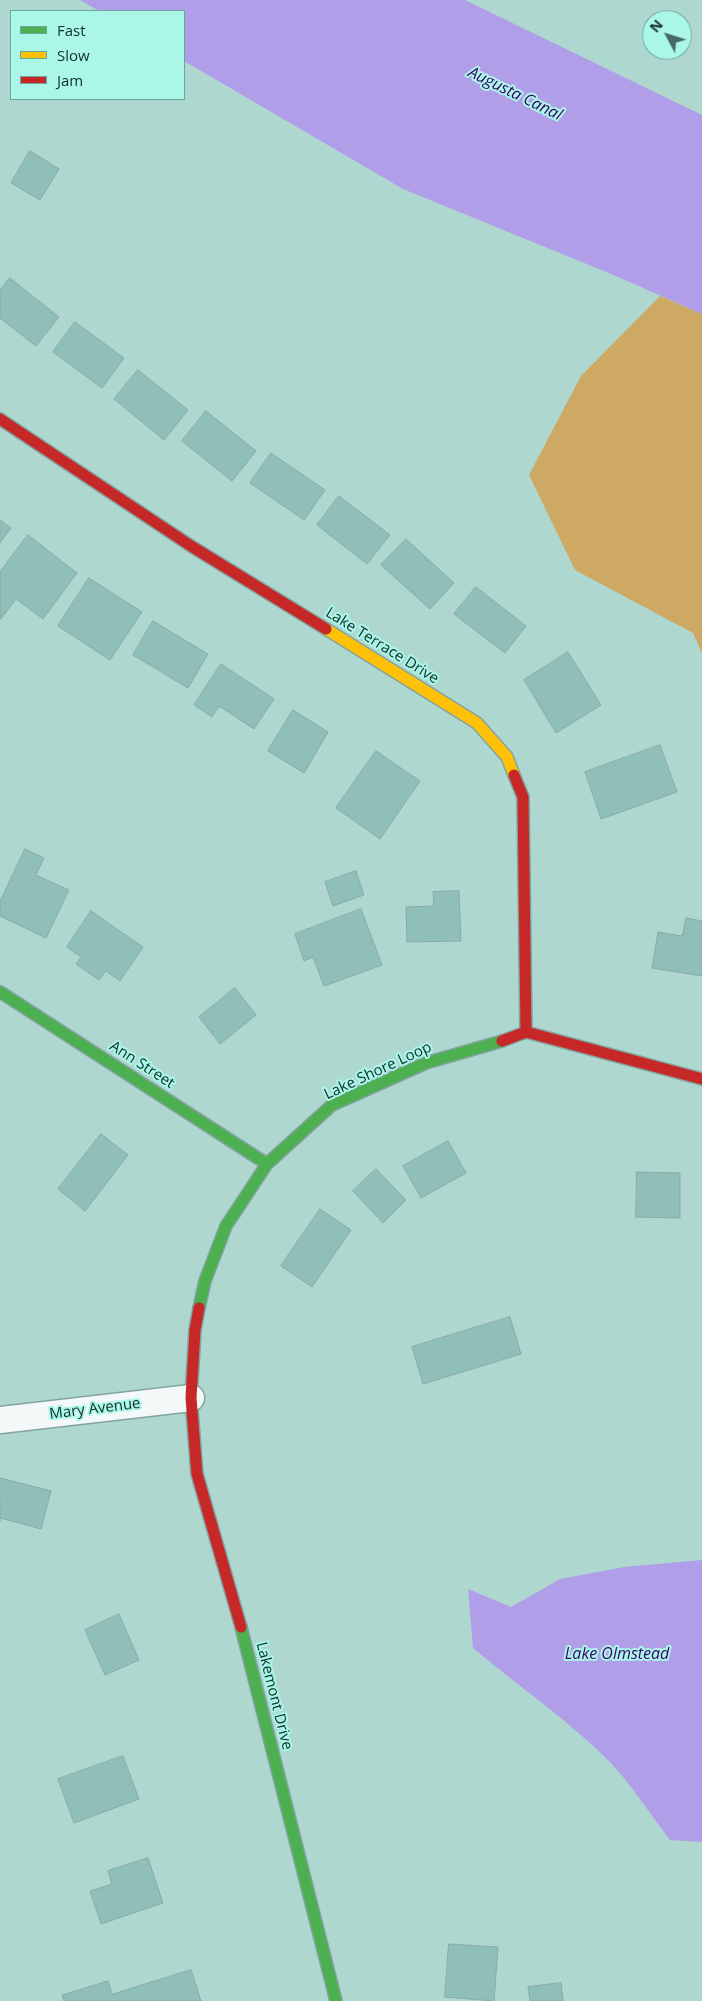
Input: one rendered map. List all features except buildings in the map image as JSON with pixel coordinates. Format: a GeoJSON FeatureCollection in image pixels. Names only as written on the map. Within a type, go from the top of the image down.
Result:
{"type":"FeatureCollection","features":[{"type":"Feature","properties":{"kind":"street","name":"Lake Terrace Drive"},"geometry":{"type":"LineString","coordinates":[[0,419],[191,546],[477,723],[507,757],[523,797],[526,1032]]}},
{"type":"Feature","properties":{"kind":"street","name":"Ann Street"},"geometry":{"type":"LineString","coordinates":[[0,992],[267,1164]]}},
{"type":"Feature","properties":{"kind":"street"},"geometry":{"type":"LineString","coordinates":[[526,1032],[702,1079]]}},
{"type":"Feature","properties":{"kind":"street","name":"Lake Shore Loop"},"geometry":{"type":"LineString","coordinates":[[191,1398],[194,1330],[205,1281],[226,1226],[267,1164],[332,1105],[426,1063],[497,1043],[526,1032]]}},
{"type":"Feature","properties":{"kind":"street","name":"Mary Avenue"},"geometry":{"type":"LineString","coordinates":[[0,1420],[191,1398]]}},
{"type":"Feature","properties":{"kind":"street","name":"Lakemont Drive"},"geometry":{"type":"LineString","coordinates":[[191,1398],[197,1474],[248,1651],[336,2001]]}},
{"type":"Feature","properties":{"kind":"path"},"geometry":{"type":"LineString","coordinates":[[561,0],[642,37]]}},
{"type":"Feature","properties":{"kind":"shaded area"},"geometry":{"type":"Polygon","coordinates":[[[660,296],[702,314],[702,653],[693,633],[575,570],[529,475],[581,376],[660,296]]]}},
{"type":"Feature","properties":{"kind":"water","name":"Augusta Canal"},"geometry":{"type":"Polygon","coordinates":[[[80,0],[465,0],[702,115],[702,314],[616,276],[403,189],[185,62],[185,10],[97,10],[80,0]]]}},
{"type":"Feature","properties":{"kind":"water","name":"Lake Olmstead"},"geometry":{"type":"Polygon","coordinates":[[[702,1560],[702,1842],[670,1840],[633,1789],[609,1761],[559,1717],[473,1648],[468,1589],[511,1607],[560,1579],[624,1567],[702,1560]]]}},
{"type":"Feature","properties":{"kind":"traffic: fast"},"geometry":{"type":"LineString","coordinates":[[0,992],[267,1164]]}},
{"type":"Feature","properties":{"kind":"traffic: fast"},"geometry":{"type":"LineString","coordinates":[[199,1308],[205,1281],[226,1226],[267,1164],[332,1105],[426,1063],[502,1041]]}},
{"type":"Feature","properties":{"kind":"traffic: fast"},"geometry":{"type":"LineString","coordinates":[[241,1627],[336,2001]]}},
{"type":"Feature","properties":{"kind":"traffic: slow"},"geometry":{"type":"LineString","coordinates":[[326,629],[477,723],[507,757],[514,775]]}},
{"type":"Feature","properties":{"kind":"traffic: jam"},"geometry":{"type":"LineString","coordinates":[[0,419],[191,546],[326,629]]}},
{"type":"Feature","properties":{"kind":"traffic: jam"},"geometry":{"type":"LineString","coordinates":[[514,775],[523,797],[526,1032]]}},
{"type":"Feature","properties":{"kind":"traffic: jam"},"geometry":{"type":"LineString","coordinates":[[502,1041],[526,1032],[702,1079]]}},
{"type":"Feature","properties":{"kind":"traffic: jam"},"geometry":{"type":"LineString","coordinates":[[199,1308],[195,1330],[191,1398],[197,1474],[241,1627]]}}]}
